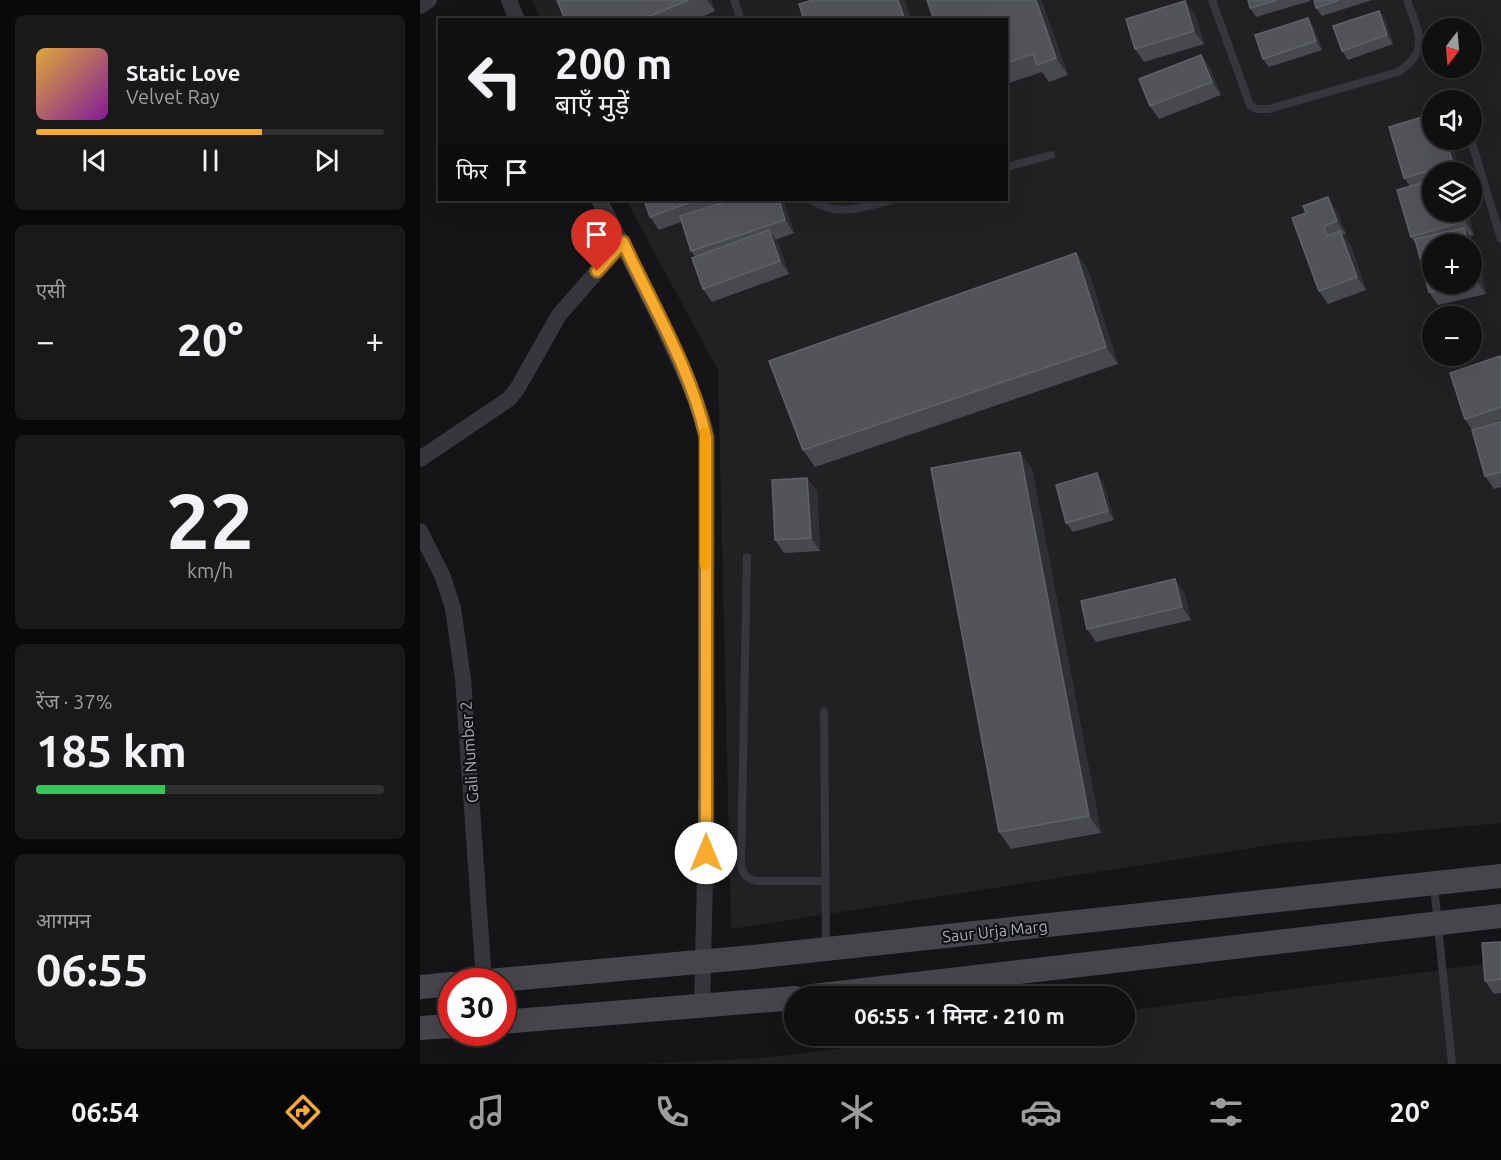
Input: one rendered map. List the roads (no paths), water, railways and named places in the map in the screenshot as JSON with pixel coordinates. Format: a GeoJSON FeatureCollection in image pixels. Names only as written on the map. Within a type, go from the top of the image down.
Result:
{"type":"FeatureCollection","features":[{"type":"Feature","properties":{"kind":"street"},"geometry":{"type":"LineString","coordinates":[[420,6],[429,0]]}},
{"type":"Feature","properties":{"kind":"street"},"geometry":{"type":"LineString","coordinates":[[509,0],[516,18]]}},
{"type":"Feature","properties":{"kind":"street"},"geometry":{"type":"LineString","coordinates":[[600,201],[623,242],[687,379],[700,410],[706,437],[702,1007]]}},
{"type":"Feature","properties":{"kind":"street"},"geometry":{"type":"LineString","coordinates":[[420,459],[509,399],[559,315],[623,242]]}},
{"type":"Feature","properties":{"kind":"street","name":"Gali Number 2"},"geometry":{"type":"LineString","coordinates":[[420,531],[442,577],[453,608],[461,668],[485,968]]}},
{"type":"Feature","properties":{"kind":"street","name":"Saur Urja Marg"},"geometry":{"type":"LineString","coordinates":[[516,978],[826,949],[1501,876]]}},
{"type":"Feature","properties":{"kind":"street"},"geometry":{"type":"LineString","coordinates":[[899,986],[1501,916]]}},
{"type":"Feature","properties":{"kind":"street"},"geometry":{"type":"LineString","coordinates":[[420,987],[438,985]]}},
{"type":"Feature","properties":{"kind":"street"},"geometry":{"type":"LineString","coordinates":[[516,1021],[784,999]]}},
{"type":"Feature","properties":{"kind":"street"},"geometry":{"type":"LineString","coordinates":[[420,1028],[438,1027]]}},
{"type":"Feature","properties":{"kind":"lane"},"geometry":{"type":"LineString","coordinates":[[734,0],[740,18]]}},
{"type":"Feature","properties":{"kind":"lane"},"geometry":{"type":"LineString","coordinates":[[1212,0],[1250,105],[1257,109],[1269,110],[1398,72],[1408,66],[1418,55],[1420,42],[1407,0]]}},
{"type":"Feature","properties":{"kind":"lane"},"geometry":{"type":"LineString","coordinates":[[1474,150],[1501,239]]}},
{"type":"Feature","properties":{"kind":"lane"},"geometry":{"type":"LineString","coordinates":[[1008,166],[1050,155]]}},
{"type":"Feature","properties":{"kind":"lane"},"geometry":{"type":"LineString","coordinates":[[814,201],[820,205],[848,212],[888,201]]}},
{"type":"Feature","properties":{"kind":"lane"},"geometry":{"type":"LineString","coordinates":[[747,556],[741,864],[743,874],[749,880],[757,881],[826,881]]}},
{"type":"Feature","properties":{"kind":"lane"},"geometry":{"type":"LineString","coordinates":[[824,712],[826,949]]}},
{"type":"Feature","properties":{"kind":"lane"},"geometry":{"type":"LineString","coordinates":[[1434,883],[1452,1064]]}}]}
